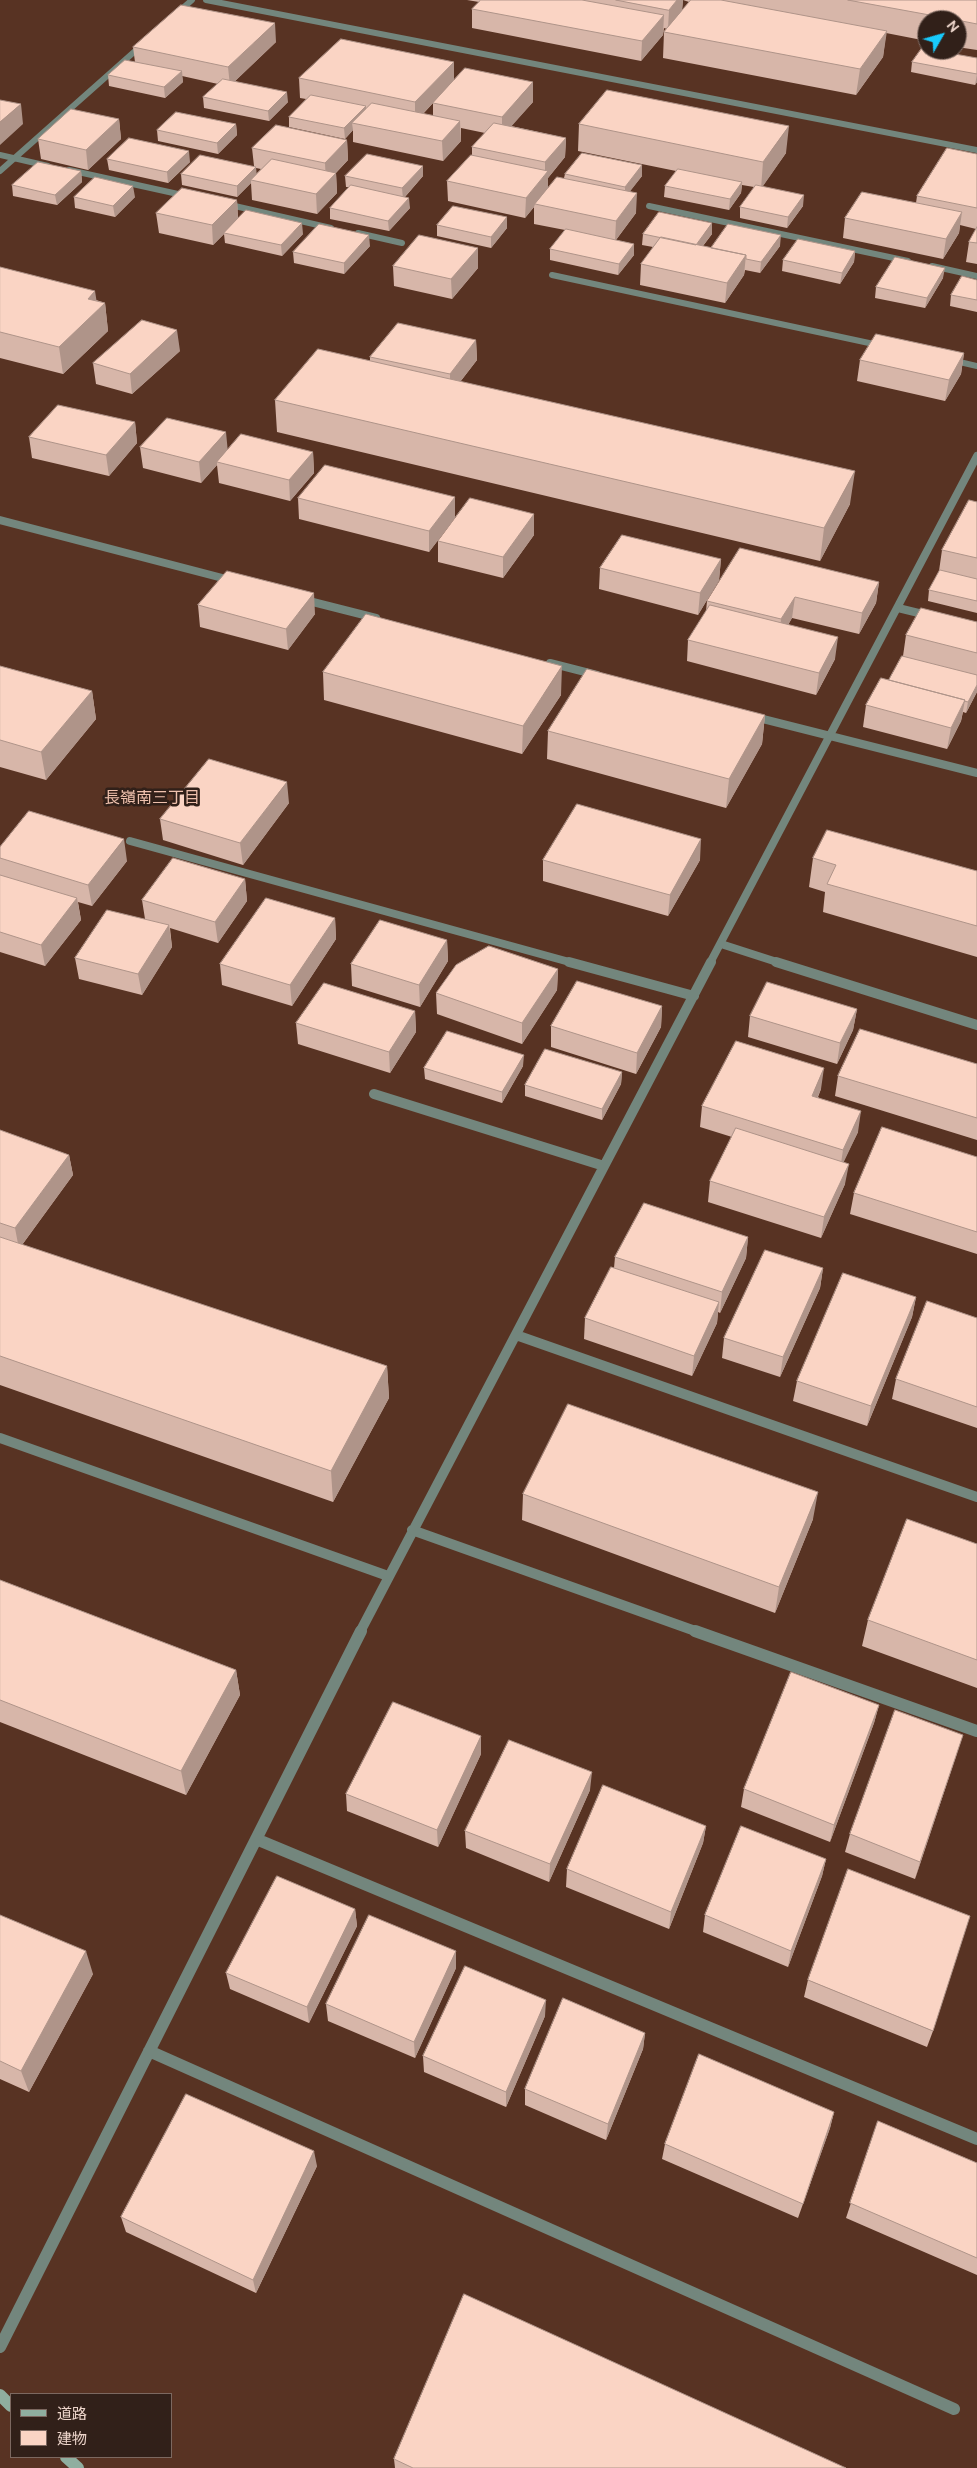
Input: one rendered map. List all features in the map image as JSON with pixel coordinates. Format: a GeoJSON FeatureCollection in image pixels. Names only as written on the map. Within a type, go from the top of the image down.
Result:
{"type":"FeatureCollection","features":[{"type":"Feature","properties":{"kind":"main road"},"geometry":{"type":"LineString","coordinates":[[0,2396],[10,2405]]}},
{"type":"Feature","properties":{"kind":"main road"},"geometry":{"type":"LineString","coordinates":[[67,2458],[78,2468]]}},
{"type":"Feature","properties":{"kind":"street"},"geometry":{"type":"LineString","coordinates":[[170,20],[192,0]]}},
{"type":"Feature","properties":{"kind":"street"},"geometry":{"type":"LineString","coordinates":[[206,0],[977,150]]}},
{"type":"Feature","properties":{"kind":"street"},"geometry":{"type":"LineString","coordinates":[[0,171],[147,40]]}},
{"type":"Feature","properties":{"kind":"street"},"geometry":{"type":"LineString","coordinates":[[0,155],[53,167]]}},
{"type":"Feature","properties":{"kind":"street"},"geometry":{"type":"LineString","coordinates":[[63,169],[199,198]]}},
{"type":"Feature","properties":{"kind":"street"},"geometry":{"type":"LineString","coordinates":[[218,203],[344,230]]}},
{"type":"Feature","properties":{"kind":"street"},"geometry":{"type":"LineString","coordinates":[[649,206],[977,276]]}},
{"type":"Feature","properties":{"kind":"street"},"geometry":{"type":"LineString","coordinates":[[354,232],[402,243]]}},
{"type":"Feature","properties":{"kind":"street"},"geometry":{"type":"LineString","coordinates":[[552,275],[890,347]]}},
{"type":"Feature","properties":{"kind":"street"},"geometry":{"type":"LineString","coordinates":[[938,358],[977,366]]}},
{"type":"Feature","properties":{"kind":"street"},"geometry":{"type":"LineString","coordinates":[[0,2347],[388,1576],[976,459]]}},
{"type":"Feature","properties":{"kind":"street"},"geometry":{"type":"LineString","coordinates":[[0,520],[242,583]]}},
{"type":"Feature","properties":{"kind":"street"},"geometry":{"type":"LineString","coordinates":[[290,596],[386,621]]}},
{"type":"Feature","properties":{"kind":"street"},"geometry":{"type":"LineString","coordinates":[[898,608],[942,618]]}},
{"type":"Feature","properties":{"kind":"street"},"geometry":{"type":"LineString","coordinates":[[541,661],[608,678]]}},
{"type":"Feature","properties":{"kind":"street"},"geometry":{"type":"LineString","coordinates":[[744,714],[977,773]]}},
{"type":"Feature","properties":{"kind":"street"},"geometry":{"type":"LineString","coordinates":[[130,841],[694,996]]}},
{"type":"Feature","properties":{"kind":"street"},"geometry":{"type":"LineString","coordinates":[[722,944],[977,1025]]}},
{"type":"Feature","properties":{"kind":"street"},"geometry":{"type":"LineString","coordinates":[[374,1094],[604,1166]]}},
{"type":"Feature","properties":{"kind":"street"},"geometry":{"type":"LineString","coordinates":[[516,1334],[977,1497]]}},
{"type":"Feature","properties":{"kind":"street"},"geometry":{"type":"LineString","coordinates":[[0,1438],[388,1576]]}},
{"type":"Feature","properties":{"kind":"street"},"geometry":{"type":"LineString","coordinates":[[412,1530],[977,1731]]}},
{"type":"Feature","properties":{"kind":"street"},"geometry":{"type":"LineString","coordinates":[[256,1839],[977,2139]]}},
{"type":"Feature","properties":{"kind":"street"},"geometry":{"type":"LineString","coordinates":[[149,2052],[954,2409]]}},
{"type":"Feature","properties":{"kind":"building"},"geometry":{"type":"Polygon","coordinates":[[[481,0],[582,0],[664,15],[642,41],[472,9],[481,0]]]}},
{"type":"Feature","properties":{"kind":"building"},"geometry":{"type":"Polygon","coordinates":[[[616,0],[677,0],[669,10],[616,0]]]}},
{"type":"Feature","properties":{"kind":"building"},"geometry":{"type":"Polygon","coordinates":[[[691,0],[721,0],[887,31],[860,69],[664,32],[691,0]]]}},
{"type":"Feature","properties":{"kind":"building"},"geometry":{"type":"Polygon","coordinates":[[[848,0],[977,0],[977,24],[967,22],[967,10],[917,10],[917,13],[848,0]]]}},
{"type":"Feature","properties":{"kind":"building"},"geometry":{"type":"Polygon","coordinates":[[[181,5],[275,23],[228,67],[133,47],[181,5]]]}},
{"type":"Feature","properties":{"kind":"building"},"geometry":{"type":"Polygon","coordinates":[[[341,39],[454,62],[415,102],[299,78],[341,39]]]}},
{"type":"Feature","properties":{"kind":"building"},"geometry":{"type":"Polygon","coordinates":[[[917,55],[917,60],[967,60],[967,56],[977,58],[977,74],[912,62],[917,55]]]}},
{"type":"Feature","properties":{"kind":"building"},"geometry":{"type":"Polygon","coordinates":[[[125,60],[182,71],[164,87],[108,75],[125,60]]]}},
{"type":"Feature","properties":{"kind":"building"},"geometry":{"type":"Polygon","coordinates":[[[465,68],[533,82],[502,117],[433,103],[465,68]]]}},
{"type":"Feature","properties":{"kind":"building"},"geometry":{"type":"Polygon","coordinates":[[[223,79],[287,92],[268,111],[203,97],[223,79]]]}},
{"type":"Feature","properties":{"kind":"building"},"geometry":{"type":"Polygon","coordinates":[[[607,90],[789,126],[763,162],[579,124],[607,90]]]}},
{"type":"Feature","properties":{"kind":"building"},"geometry":{"type":"Polygon","coordinates":[[[311,95],[366,106],[344,128],[289,117],[311,95]]]}},
{"type":"Feature","properties":{"kind":"building"},"geometry":{"type":"Polygon","coordinates":[[[0,100],[21,104],[0,122],[0,100]]]}},
{"type":"Feature","properties":{"kind":"building"},"geometry":{"type":"Polygon","coordinates":[[[372,103],[460,121],[442,141],[352,123],[372,103]]]}},
{"type":"Feature","properties":{"kind":"building"},"geometry":{"type":"Polygon","coordinates":[[[71,109],[119,119],[86,150],[38,139],[71,109]]]}},
{"type":"Feature","properties":{"kind":"building"},"geometry":{"type":"Polygon","coordinates":[[[176,112],[236,124],[217,143],[157,130],[176,112]]]}},
{"type":"Feature","properties":{"kind":"building"},"geometry":{"type":"Polygon","coordinates":[[[494,123],[566,138],[545,162],[472,147],[494,123]]]}},
{"type":"Feature","properties":{"kind":"building"},"geometry":{"type":"Polygon","coordinates":[[[276,125],[347,140],[325,163],[252,148],[276,125]]]}},
{"type":"Feature","properties":{"kind":"building"},"geometry":{"type":"Polygon","coordinates":[[[129,138],[189,151],[167,172],[107,159],[129,138]]]}},
{"type":"Feature","properties":{"kind":"building"},"geometry":{"type":"Polygon","coordinates":[[[947,148],[977,154],[977,208],[917,196],[947,148]]]}},
{"type":"Feature","properties":{"kind":"building"},"geometry":{"type":"Polygon","coordinates":[[[582,153],[642,165],[625,187],[565,174],[582,153]]]}},
{"type":"Feature","properties":{"kind":"building"},"geometry":{"type":"Polygon","coordinates":[[[367,154],[423,166],[402,188],[345,176],[367,154]]]}},
{"type":"Feature","properties":{"kind":"building"},"geometry":{"type":"Polygon","coordinates":[[[200,155],[256,167],[237,186],[181,174],[200,155]]]}},
{"type":"Feature","properties":{"kind":"building"},"geometry":{"type":"Polygon","coordinates":[[[471,155],[548,171],[526,198],[447,181],[471,155]]]}},
{"type":"Feature","properties":{"kind":"building"},"geometry":{"type":"Polygon","coordinates":[[[272,159],[336,173],[316,194],[251,180],[272,159]]]}},
{"type":"Feature","properties":{"kind":"building"},"geometry":{"type":"Polygon","coordinates":[[[38,162],[81,171],[55,195],[12,185],[38,162]]]}},
{"type":"Feature","properties":{"kind":"building"},"geometry":{"type":"Polygon","coordinates":[[[678,169],[742,182],[730,199],[665,186],[678,169]]]}},
{"type":"Feature","properties":{"kind":"building"},"geometry":{"type":"Polygon","coordinates":[[[95,177],[133,186],[113,206],[74,197],[95,177]]]}},
{"type":"Feature","properties":{"kind":"building"},"geometry":{"type":"Polygon","coordinates":[[[557,177],[637,193],[616,221],[535,204],[557,177]]]}},
{"type":"Feature","properties":{"kind":"building"},"geometry":{"type":"Polygon","coordinates":[[[351,185],[409,198],[388,221],[330,208],[351,185]]]}},
{"type":"Feature","properties":{"kind":"building"},"geometry":{"type":"Polygon","coordinates":[[[756,185],[804,195],[788,217],[740,207],[756,185]]]}},
{"type":"Feature","properties":{"kind":"building"},"geometry":{"type":"Polygon","coordinates":[[[182,188],[237,200],[212,225],[156,213],[182,188]]]}},
{"type":"Feature","properties":{"kind":"building"},"geometry":{"type":"Polygon","coordinates":[[[862,192],[962,212],[946,239],[845,218],[862,192]]]}},
{"type":"Feature","properties":{"kind":"building"},"geometry":{"type":"Polygon","coordinates":[[[453,206],[507,217],[491,237],[437,225],[453,206]]]}},
{"type":"Feature","properties":{"kind":"building"},"geometry":{"type":"Polygon","coordinates":[[[246,210],[302,223],[281,245],[224,233],[246,210]]]}},
{"type":"Feature","properties":{"kind":"building"},"geometry":{"type":"Polygon","coordinates":[[[659,212],[712,223],[696,245],[643,234],[659,212]]]}},
{"type":"Feature","properties":{"kind":"building"},"geometry":{"type":"Polygon","coordinates":[[[319,224],[369,235],[344,263],[293,252],[319,224]]]}},
{"type":"Feature","properties":{"kind":"building"},"geometry":{"type":"Polygon","coordinates":[[[728,224],[781,235],[761,262],[746,259],[746,255],[711,248],[728,224]]]}},
{"type":"Feature","properties":{"kind":"building"},"geometry":{"type":"Polygon","coordinates":[[[977,227],[977,243],[969,242],[977,227]]]}},
{"type":"Feature","properties":{"kind":"building"},"geometry":{"type":"Polygon","coordinates":[[[566,229],[634,244],[619,264],[550,249],[566,229]]]}},
{"type":"Feature","properties":{"kind":"building"},"geometry":{"type":"Polygon","coordinates":[[[419,235],[478,248],[451,279],[393,266],[419,235]]]}},
{"type":"Feature","properties":{"kind":"building"},"geometry":{"type":"Polygon","coordinates":[[[661,237],[746,255],[727,283],[641,264],[661,237]]]}},
{"type":"Feature","properties":{"kind":"building"},"geometry":{"type":"Polygon","coordinates":[[[798,239],[855,251],[842,273],[783,260],[798,239]]]}},
{"type":"Feature","properties":{"kind":"building"},"geometry":{"type":"Polygon","coordinates":[[[895,257],[945,268],[927,298],[876,287],[895,257]]]}},
{"type":"Feature","properties":{"kind":"building"},"geometry":{"type":"Polygon","coordinates":[[[0,267],[95,291],[88,299],[105,303],[59,347],[0,332],[0,267]]]}},
{"type":"Feature","properties":{"kind":"building"},"geometry":{"type":"Polygon","coordinates":[[[962,276],[977,280],[977,300],[951,295],[962,276]]]}},
{"type":"Feature","properties":{"kind":"building"},"geometry":{"type":"Polygon","coordinates":[[[142,320],[177,330],[130,374],[93,363],[142,320]]]}},
{"type":"Feature","properties":{"kind":"building"},"geometry":{"type":"Polygon","coordinates":[[[398,323],[476,340],[450,374],[370,357],[398,323]]]}},
{"type":"Feature","properties":{"kind":"building"},"geometry":{"type":"Polygon","coordinates":[[[876,334],[964,353],[949,380],[860,360],[876,334]]]}},
{"type":"Feature","properties":{"kind":"building"},"geometry":{"type":"Polygon","coordinates":[[[318,349],[855,471],[824,528],[275,400],[318,349]]]}},
{"type":"Feature","properties":{"kind":"building"},"geometry":{"type":"Polygon","coordinates":[[[58,405],[135,422],[106,455],[29,437],[58,405]]]}},
{"type":"Feature","properties":{"kind":"building"},"geometry":{"type":"Polygon","coordinates":[[[167,418],[226,432],[199,462],[140,447],[167,418]]]}},
{"type":"Feature","properties":{"kind":"building"},"geometry":{"type":"Polygon","coordinates":[[[241,434],[313,452],[289,480],[217,462],[241,434]]]}},
{"type":"Feature","properties":{"kind":"building"},"geometry":{"type":"Polygon","coordinates":[[[325,465],[455,497],[429,531],[298,498],[325,465]]]}},
{"type":"Feature","properties":{"kind":"building"},"geometry":{"type":"Polygon","coordinates":[[[470,498],[534,514],[503,557],[438,541],[470,498]]]}},
{"type":"Feature","properties":{"kind":"building"},"geometry":{"type":"Polygon","coordinates":[[[969,500],[977,502],[977,558],[942,550],[969,500]]]}},
{"type":"Feature","properties":{"kind":"building"},"geometry":{"type":"Polygon","coordinates":[[[622,535],[721,559],[700,593],[600,568],[622,535]]]}},
{"type":"Feature","properties":{"kind":"building"},"geometry":{"type":"Polygon","coordinates":[[[740,548],[879,582],[862,613],[795,597],[781,619],[707,601],[740,548]]]}},
{"type":"Feature","properties":{"kind":"building"},"geometry":{"type":"Polygon","coordinates":[[[940,570],[977,579],[977,601],[929,590],[940,570]]]}},
{"type":"Feature","properties":{"kind":"building"},"geometry":{"type":"Polygon","coordinates":[[[227,571],[314,593],[286,629],[198,605],[227,571]]]}},
{"type":"Feature","properties":{"kind":"building"},"geometry":{"type":"Polygon","coordinates":[[[710,605],[838,637],[819,673],[688,640],[710,605]]]}},
{"type":"Feature","properties":{"kind":"building"},"geometry":{"type":"Polygon","coordinates":[[[921,608],[977,622],[977,653],[906,635],[921,608]]]}},
{"type":"Feature","properties":{"kind":"building"},"geometry":{"type":"Polygon","coordinates":[[[366,614],[562,666],[523,726],[323,672],[366,614]]]}},
{"type":"Feature","properties":{"kind":"building"},"geometry":{"type":"Polygon","coordinates":[[[902,656],[977,675],[977,685],[968,702],[889,680],[902,656]]]}},
{"type":"Feature","properties":{"kind":"building"},"geometry":{"type":"Polygon","coordinates":[[[0,666],[92,691],[41,752],[0,740],[0,666]]]}},
{"type":"Feature","properties":{"kind":"building"},"geometry":{"type":"Polygon","coordinates":[[[587,669],[765,715],[729,779],[548,731],[587,669]]]}},
{"type":"Feature","properties":{"kind":"building"},"geometry":{"type":"Polygon","coordinates":[[[881,678],[965,700],[951,728],[866,705],[881,678]]]}},
{"type":"Feature","properties":{"kind":"building"},"geometry":{"type":"Polygon","coordinates":[[[209,759],[287,782],[240,843],[160,819],[209,759]]]}},
{"type":"Feature","properties":{"kind":"building"},"geometry":{"type":"Polygon","coordinates":[[[577,804],[701,839],[670,895],[543,860],[577,804]]]}},
{"type":"Feature","properties":{"kind":"building"},"geometry":{"type":"Polygon","coordinates":[[[29,811],[124,839],[88,885],[0,858],[0,847],[29,811]]]}},
{"type":"Feature","properties":{"kind":"building"},"geometry":{"type":"Polygon","coordinates":[[[827,830],[977,871],[977,926],[827,884],[836,865],[813,858],[827,830]]]}},
{"type":"Feature","properties":{"kind":"building"},"geometry":{"type":"Polygon","coordinates":[[[173,858],[245,879],[215,922],[142,900],[173,858]]]}},
{"type":"Feature","properties":{"kind":"building"},"geometry":{"type":"Polygon","coordinates":[[[0,875],[77,898],[41,945],[0,932],[0,875]]]}},
{"type":"Feature","properties":{"kind":"building"},"geometry":{"type":"Polygon","coordinates":[[[266,898],[335,918],[290,985],[220,964],[266,898]]]}},
{"type":"Feature","properties":{"kind":"building"},"geometry":{"type":"Polygon","coordinates":[[[107,910],[169,925],[138,974],[75,958],[107,910]]]}},
{"type":"Feature","properties":{"kind":"building"},"geometry":{"type":"Polygon","coordinates":[[[380,920],[447,940],[419,985],[351,964],[380,920]]]}},
{"type":"Feature","properties":{"kind":"building"},"geometry":{"type":"Polygon","coordinates":[[[489,946],[558,969],[522,1023],[436,993],[456,965],[489,946]]]}},
{"type":"Feature","properties":{"kind":"building"},"geometry":{"type":"Polygon","coordinates":[[[577,981],[662,1006],[637,1053],[551,1026],[577,981]]]}},
{"type":"Feature","properties":{"kind":"building"},"geometry":{"type":"Polygon","coordinates":[[[767,982],[857,1009],[840,1043],[750,1016],[767,982]]]}},
{"type":"Feature","properties":{"kind":"building"},"geometry":{"type":"Polygon","coordinates":[[[324,983],[415,1011],[389,1052],[296,1023],[324,983]]]}},
{"type":"Feature","properties":{"kind":"building"},"geometry":{"type":"Polygon","coordinates":[[[860,1029],[977,1064],[977,1118],[838,1076],[860,1029]]]}},
{"type":"Feature","properties":{"kind":"building"},"geometry":{"type":"Polygon","coordinates":[[[447,1031],[524,1055],[502,1092],[424,1068],[447,1031]]]}},
{"type":"Feature","properties":{"kind":"building"},"geometry":{"type":"Polygon","coordinates":[[[736,1041],[824,1068],[812,1096],[861,1111],[843,1150],[702,1106],[736,1041]]]}},
{"type":"Feature","properties":{"kind":"building"},"geometry":{"type":"Polygon","coordinates":[[[545,1049],[622,1072],[602,1109],[525,1085],[545,1049]]]}},
{"type":"Feature","properties":{"kind":"building"},"geometry":{"type":"Polygon","coordinates":[[[882,1127],[977,1157],[977,1232],[854,1193],[882,1127]]]}},
{"type":"Feature","properties":{"kind":"building"},"geometry":{"type":"Polygon","coordinates":[[[736,1128],[849,1164],[824,1217],[710,1181],[736,1128]]]}},
{"type":"Feature","properties":{"kind":"building"},"geometry":{"type":"Polygon","coordinates":[[[0,1130],[69,1155],[15,1228],[0,1223],[0,1130]]]}},
{"type":"Feature","properties":{"kind":"building"},"geometry":{"type":"Polygon","coordinates":[[[644,1203],[748,1237],[722,1292],[615,1257],[644,1203]]]}},
{"type":"Feature","properties":{"kind":"building"},"geometry":{"type":"Polygon","coordinates":[[[0,1237],[387,1366],[331,1471],[0,1356],[0,1237]]]}},
{"type":"Feature","properties":{"kind":"building"},"geometry":{"type":"Polygon","coordinates":[[[765,1250],[823,1268],[783,1357],[724,1338],[765,1250]]]}},
{"type":"Feature","properties":{"kind":"building"},"geometry":{"type":"Polygon","coordinates":[[[611,1267],[719,1302],[694,1356],[585,1318],[611,1267]]]}},
{"type":"Feature","properties":{"kind":"building"},"geometry":{"type":"Polygon","coordinates":[[[843,1273],[916,1297],[871,1406],[797,1381],[843,1273]]]}},
{"type":"Feature","properties":{"kind":"building"},"geometry":{"type":"Polygon","coordinates":[[[927,1301],[977,1318],[977,1407],[896,1379],[927,1301]]]}},
{"type":"Feature","properties":{"kind":"building"},"geometry":{"type":"Polygon","coordinates":[[[568,1404],[818,1492],[779,1587],[523,1494],[568,1404]]]}},
{"type":"Feature","properties":{"kind":"building"},"geometry":{"type":"Polygon","coordinates":[[[907,1519],[977,1544],[977,1660],[868,1620],[907,1519]]]}},
{"type":"Feature","properties":{"kind":"building"},"geometry":{"type":"Polygon","coordinates":[[[0,1580],[236,1670],[181,1771],[0,1700],[0,1580]]]}},
{"type":"Feature","properties":{"kind":"building"},"geometry":{"type":"Polygon","coordinates":[[[791,1672],[879,1705],[834,1825],[744,1789],[791,1672]]]}},
{"type":"Feature","properties":{"kind":"building"},"geometry":{"type":"Polygon","coordinates":[[[393,1702],[481,1736],[437,1830],[346,1794],[393,1702]]]}},
{"type":"Feature","properties":{"kind":"building"},"geometry":{"type":"Polygon","coordinates":[[[895,1710],[963,1735],[920,1862],[850,1834],[895,1710]]]}},
{"type":"Feature","properties":{"kind":"building"},"geometry":{"type":"Polygon","coordinates":[[[509,1740],[592,1772],[550,1864],[465,1831],[509,1740]]]}},
{"type":"Feature","properties":{"kind":"building"},"geometry":{"type":"Polygon","coordinates":[[[603,1785],[706,1826],[671,1912],[567,1869],[603,1785]]]}},
{"type":"Feature","properties":{"kind":"building"},"geometry":{"type":"Polygon","coordinates":[[[741,1826],[826,1859],[791,1951],[705,1915],[741,1826]]]}},
{"type":"Feature","properties":{"kind":"building"},"geometry":{"type":"Polygon","coordinates":[[[848,1869],[970,1916],[933,2031],[808,1980],[848,1869]]]}},
{"type":"Feature","properties":{"kind":"building"},"geometry":{"type":"Polygon","coordinates":[[[277,1876],[355,1909],[307,2007],[226,1973],[277,1876]]]}},
{"type":"Feature","properties":{"kind":"building"},"geometry":{"type":"Polygon","coordinates":[[[0,1915],[86,1951],[21,2071],[0,2061],[0,1915]]]}},
{"type":"Feature","properties":{"kind":"building"},"geometry":{"type":"Polygon","coordinates":[[[369,1915],[456,1951],[414,2042],[326,2004],[369,1915]]]}},
{"type":"Feature","properties":{"kind":"building"},"geometry":{"type":"Polygon","coordinates":[[[465,1966],[546,2000],[506,2092],[423,2056],[465,1966]]]}},
{"type":"Feature","properties":{"kind":"building"},"geometry":{"type":"Polygon","coordinates":[[[563,1998],[645,2033],[608,2124],[525,2089],[563,1998]]]}},
{"type":"Feature","properties":{"kind":"building"},"geometry":{"type":"Polygon","coordinates":[[[699,2054],[834,2112],[803,2204],[665,2144],[699,2054]]]}},
{"type":"Feature","properties":{"kind":"building"},"geometry":{"type":"Polygon","coordinates":[[[186,2094],[314,2151],[253,2280],[121,2217],[186,2094]]]}},
{"type":"Feature","properties":{"kind":"building"},"geometry":{"type":"Polygon","coordinates":[[[878,2121],[977,2163],[977,2258],[850,2203],[878,2121]]]}},
{"type":"Feature","properties":{"kind":"building"},"geometry":{"type":"Polygon","coordinates":[[[464,2294],[846,2468],[413,2468],[394,2459],[464,2294]]]}},
{"type":"Feature","properties":{"kind":"district","name":"長嶺南三丁目"},"geometry":{"type":"Point","coordinates":[152,798]}}]}
